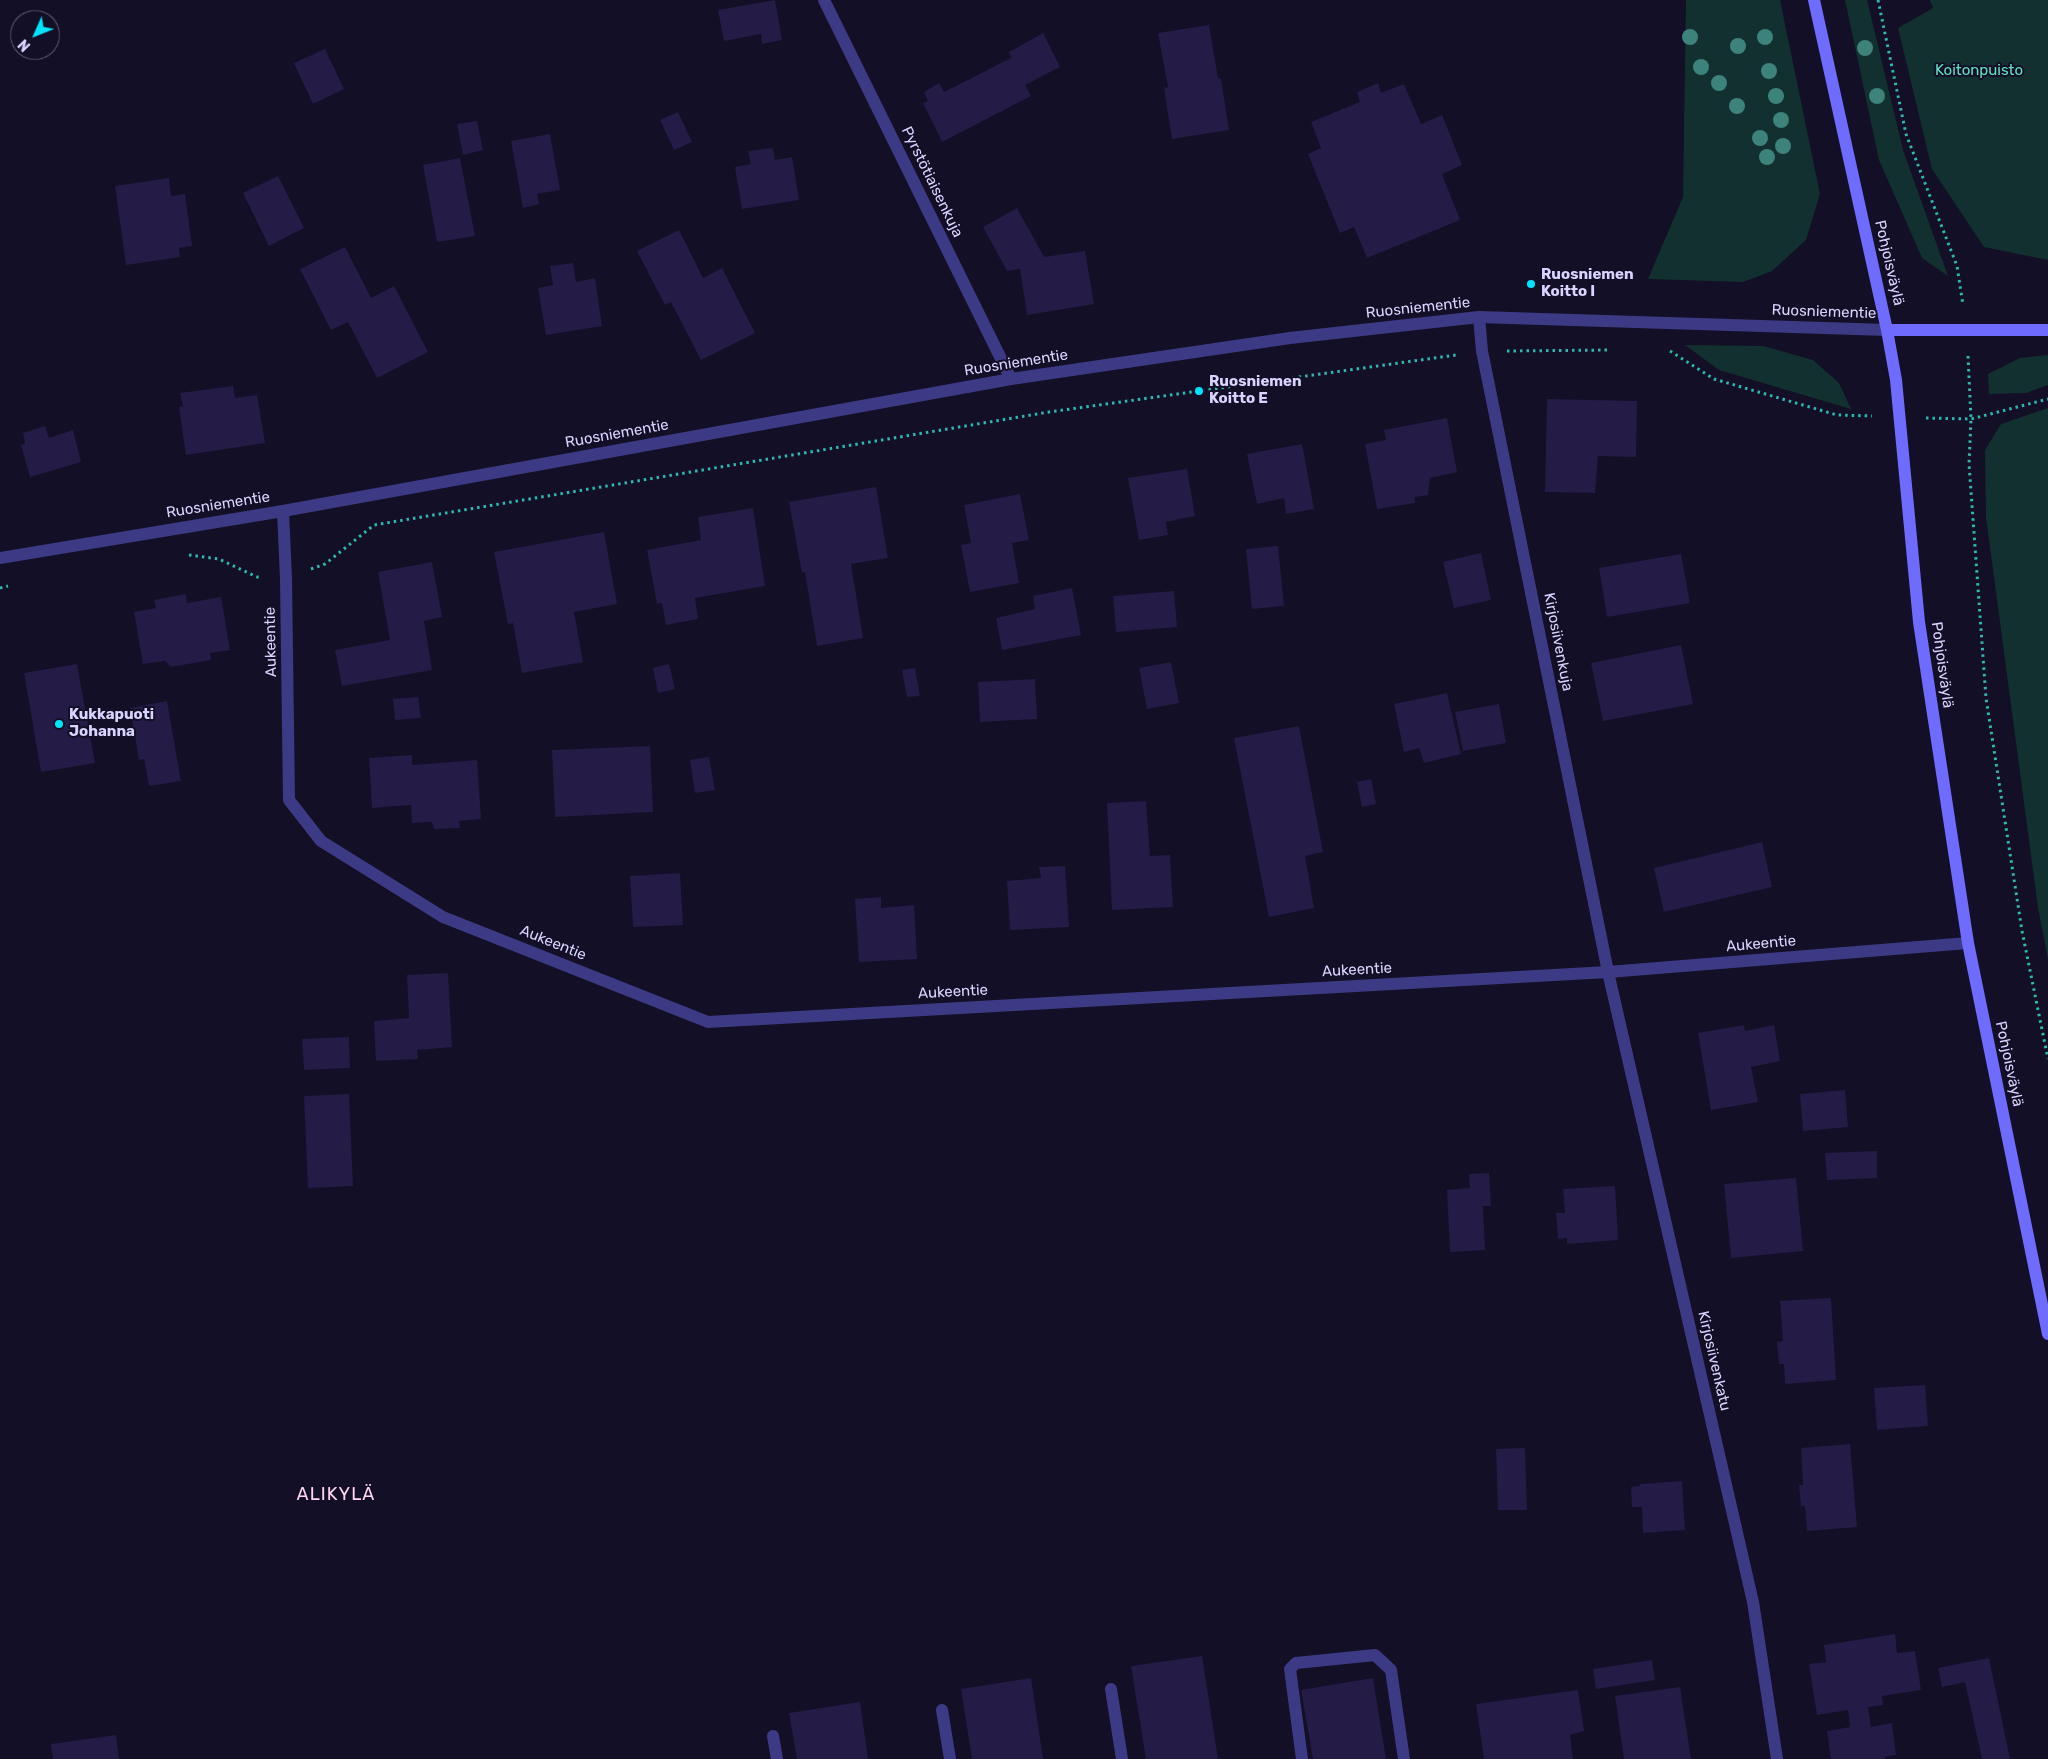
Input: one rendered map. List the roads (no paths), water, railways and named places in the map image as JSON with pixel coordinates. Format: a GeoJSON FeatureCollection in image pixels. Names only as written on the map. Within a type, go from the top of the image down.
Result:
{"type":"FeatureCollection","features":[{"type":"Feature","properties":{"kind":"main road","name":"Pohjoisväylä"},"geometry":{"type":"LineString","coordinates":[[1814,0],[1887,330],[1896,380],[1919,622],[1968,943],[2048,1334]]}},
{"type":"Feature","properties":{"kind":"main road","name":"Ruosniementie"},"geometry":{"type":"LineString","coordinates":[[1887,330],[2048,330]]}},
{"type":"Feature","properties":{"kind":"street","name":"Pyrstötiaisenkuja"},"geometry":{"type":"LineString","coordinates":[[824,0],[1011,379]]}},
{"type":"Feature","properties":{"kind":"street","name":"Ruosniementie"},"geometry":{"type":"LineString","coordinates":[[0,558],[283,511],[1011,379],[1290,338],[1479,317],[1887,330]]}},
{"type":"Feature","properties":{"kind":"street","name":"Kirjosiivenkuja"},"geometry":{"type":"LineString","coordinates":[[1479,317],[1482,351],[1608,972]]}},
{"type":"Feature","properties":{"kind":"street","name":"Aukeentie"},"geometry":{"type":"LineString","coordinates":[[283,511],[286,578],[289,800],[321,841],[443,917],[708,1022],[1608,972],[1968,943]]}},
{"type":"Feature","properties":{"kind":"street","name":"Kirjosiivenkatu"},"geometry":{"type":"LineString","coordinates":[[1608,972],[1753,1602],[1777,1759]]}},
{"type":"Feature","properties":{"kind":"street"},"geometry":{"type":"LineString","coordinates":[[1302,1759],[1290,1669],[1296,1664],[1375,1655],[1391,1670],[1404,1759]]}},
{"type":"Feature","properties":{"kind":"street"},"geometry":{"type":"LineString","coordinates":[[1111,1689],[1122,1759]]}},
{"type":"Feature","properties":{"kind":"street"},"geometry":{"type":"LineString","coordinates":[[942,1710],[950,1759]]}},
{"type":"Feature","properties":{"kind":"street"},"geometry":{"type":"LineString","coordinates":[[773,1736],[777,1759]]}},
{"type":"Feature","properties":{"kind":"place","name":"Ruosniemen Koitto I"},"geometry":{"type":"Point","coordinates":[1531,284]}},
{"type":"Feature","properties":{"kind":"place","name":"Ruosniemen Koitto E"},"geometry":{"type":"Point","coordinates":[1199,391]}},
{"type":"Feature","properties":{"kind":"place","name":"Kukkapuoti Johanna"},"geometry":{"type":"Point","coordinates":[59,724]}},
{"type":"Feature","properties":{"kind":"district","name":"ALIKYLÄ"},"geometry":{"type":"Point","coordinates":[336,1495]}},
{"type":"Feature","properties":{"kind":"park label","name":"Koitonpuisto"},"geometry":{"type":"Point","coordinates":[1979,71]}}]}
